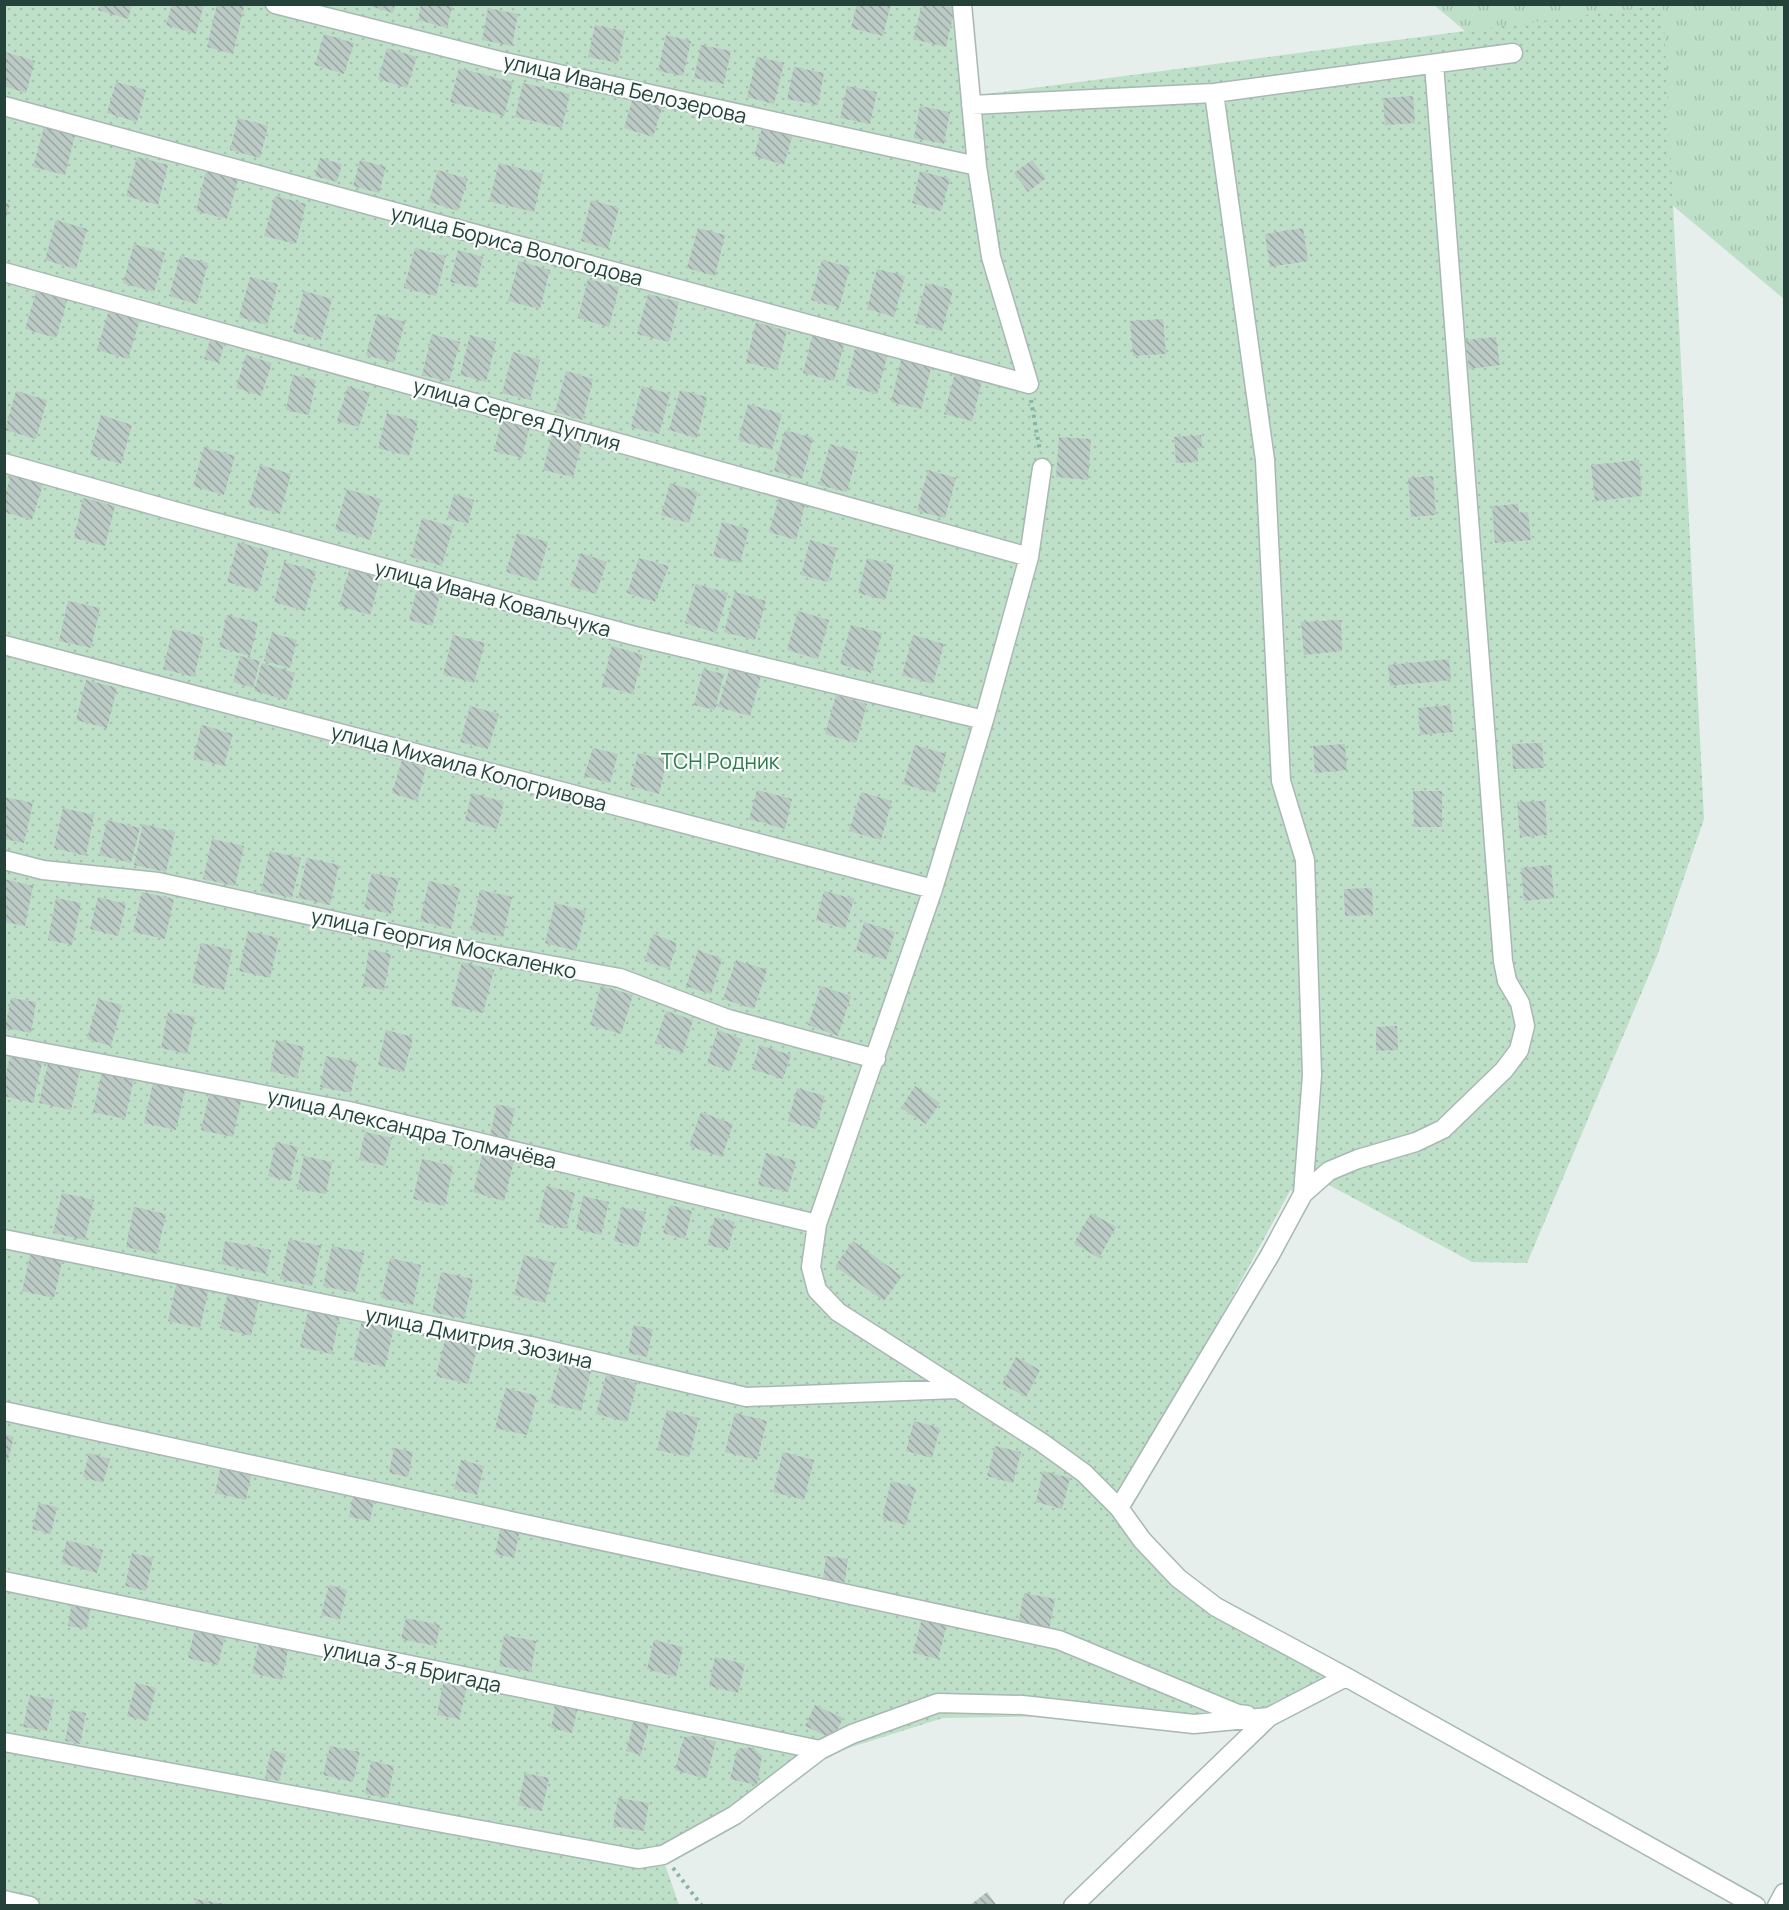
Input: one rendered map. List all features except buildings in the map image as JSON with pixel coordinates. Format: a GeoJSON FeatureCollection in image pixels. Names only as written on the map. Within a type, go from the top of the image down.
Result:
{"type":"FeatureCollection","features":[{"type":"Feature","properties":{"kind":"street","name":"улица Ивана Белозерова"},"geometry":{"type":"LineString","coordinates":[[275,4],[500,61],[977,166]]}},
{"type":"Feature","properties":{"kind":"street"},"geometry":{"type":"LineString","coordinates":[[962,4],[977,166],[991,257],[1029,384]]}},
{"type":"Feature","properties":{"kind":"street"},"geometry":{"type":"LineString","coordinates":[[971,105],[1214,93],[1513,53]]}},
{"type":"Feature","properties":{"kind":"street"},"geometry":{"type":"LineString","coordinates":[[1119,1508],[1270,1255],[1303,1194],[1329,1171],[1358,1159],[1416,1142],[1443,1129],[1504,1070],[1519,1050],[1525,1026],[1520,1003],[1507,981],[1503,961],[1434,64]]}},
{"type":"Feature","properties":{"kind":"street"},"geometry":{"type":"LineString","coordinates":[[1214,93],[1265,460],[1281,781],[1305,861],[1312,1075],[1303,1194]]}},
{"type":"Feature","properties":{"kind":"street","name":"улица Бориса Вологодова"},"geometry":{"type":"LineString","coordinates":[[4,106],[1029,384]]}},
{"type":"Feature","properties":{"kind":"street","name":"улица Сергея Дуплия"},"geometry":{"type":"LineString","coordinates":[[4,272],[1029,557]]}},
{"type":"Feature","properties":{"kind":"street","name":"улица Ивана Ковальчука"},"geometry":{"type":"LineString","coordinates":[[4,463],[624,633],[984,720]]}},
{"type":"Feature","properties":{"kind":"street"},"geometry":{"type":"LineString","coordinates":[[1042,468],[1029,557],[984,720],[933,889],[817,1224],[811,1267],[817,1290],[838,1312],[1041,1442],[1083,1473],[1119,1508],[1142,1540],[1178,1578],[1216,1607],[1756,1905]]}},
{"type":"Feature","properties":{"kind":"street","name":"улица Михаила Кологривова"},"geometry":{"type":"LineString","coordinates":[[4,645],[933,889]]}},
{"type":"Feature","properties":{"kind":"street","name":"улица Георгия Москаленко"},"geometry":{"type":"LineString","coordinates":[[4,860],[43,870],[158,882],[467,950],[620,978],[728,1019],[876,1059]]}},
{"type":"Feature","properties":{"kind":"street","name":"улица Александра Толмачёва"},"geometry":{"type":"LineString","coordinates":[[4,1045],[349,1111],[817,1224]]}},
{"type":"Feature","properties":{"kind":"street","name":"улица Дмитрия Зюзина"},"geometry":{"type":"LineString","coordinates":[[4,1239],[531,1346],[746,1397],[956,1389]]}},
{"type":"Feature","properties":{"kind":"street"},"geometry":{"type":"LineString","coordinates":[[4,1411],[1059,1640],[1238,1714],[1269,1717]]}},
{"type":"Feature","properties":{"kind":"street","name":"улица 3-я Бригада"},"geometry":{"type":"LineString","coordinates":[[4,1581],[820,1750]]}},
{"type":"Feature","properties":{"kind":"street"},"geometry":{"type":"LineString","coordinates":[[1073,1905],[1269,1717],[1346,1677]]}},
{"type":"Feature","properties":{"kind":"street"},"geometry":{"type":"LineString","coordinates":[[4,1742],[638,1859],[663,1856],[735,1815],[820,1750],[852,1734],[938,1703],[1022,1705],[1194,1724],[1269,1717]]}},
{"type":"Feature","properties":{"kind":"street"},"geometry":{"type":"LineString","coordinates":[[1777,1905],[1785,1893]]}},
{"type":"Feature","properties":{"kind":"street"},"geometry":{"type":"LineString","coordinates":[[4,1900],[30,1905]]}},
{"type":"Feature","properties":{"kind":"path"},"geometry":{"type":"LineString","coordinates":[[1029,384],[1042,468]]}},
{"type":"Feature","properties":{"kind":"path"},"geometry":{"type":"LineString","coordinates":[[663,1856],[702,1905]]}},
{"type":"Feature","properties":{"kind":"green space","name":"ТСН Родник"},"geometry":{"type":"Polygon","coordinates":[[[5,5],[971,5],[979,95],[1663,5],[1704,819],[1657,956],[1527,1263],[1472,1262],[1329,1185],[1290,1191],[1114,1514],[1200,1603],[1346,1686],[1249,1727],[1207,1733],[1061,1716],[943,1718],[823,1756],[659,1847],[679,1905],[5,1906],[5,5]]]}},
{"type":"Feature","properties":{"kind":"green space"},"geometry":{"type":"Polygon","coordinates":[[[1434,5],[1784,5],[1784,299],[1434,5]]]}}]}
